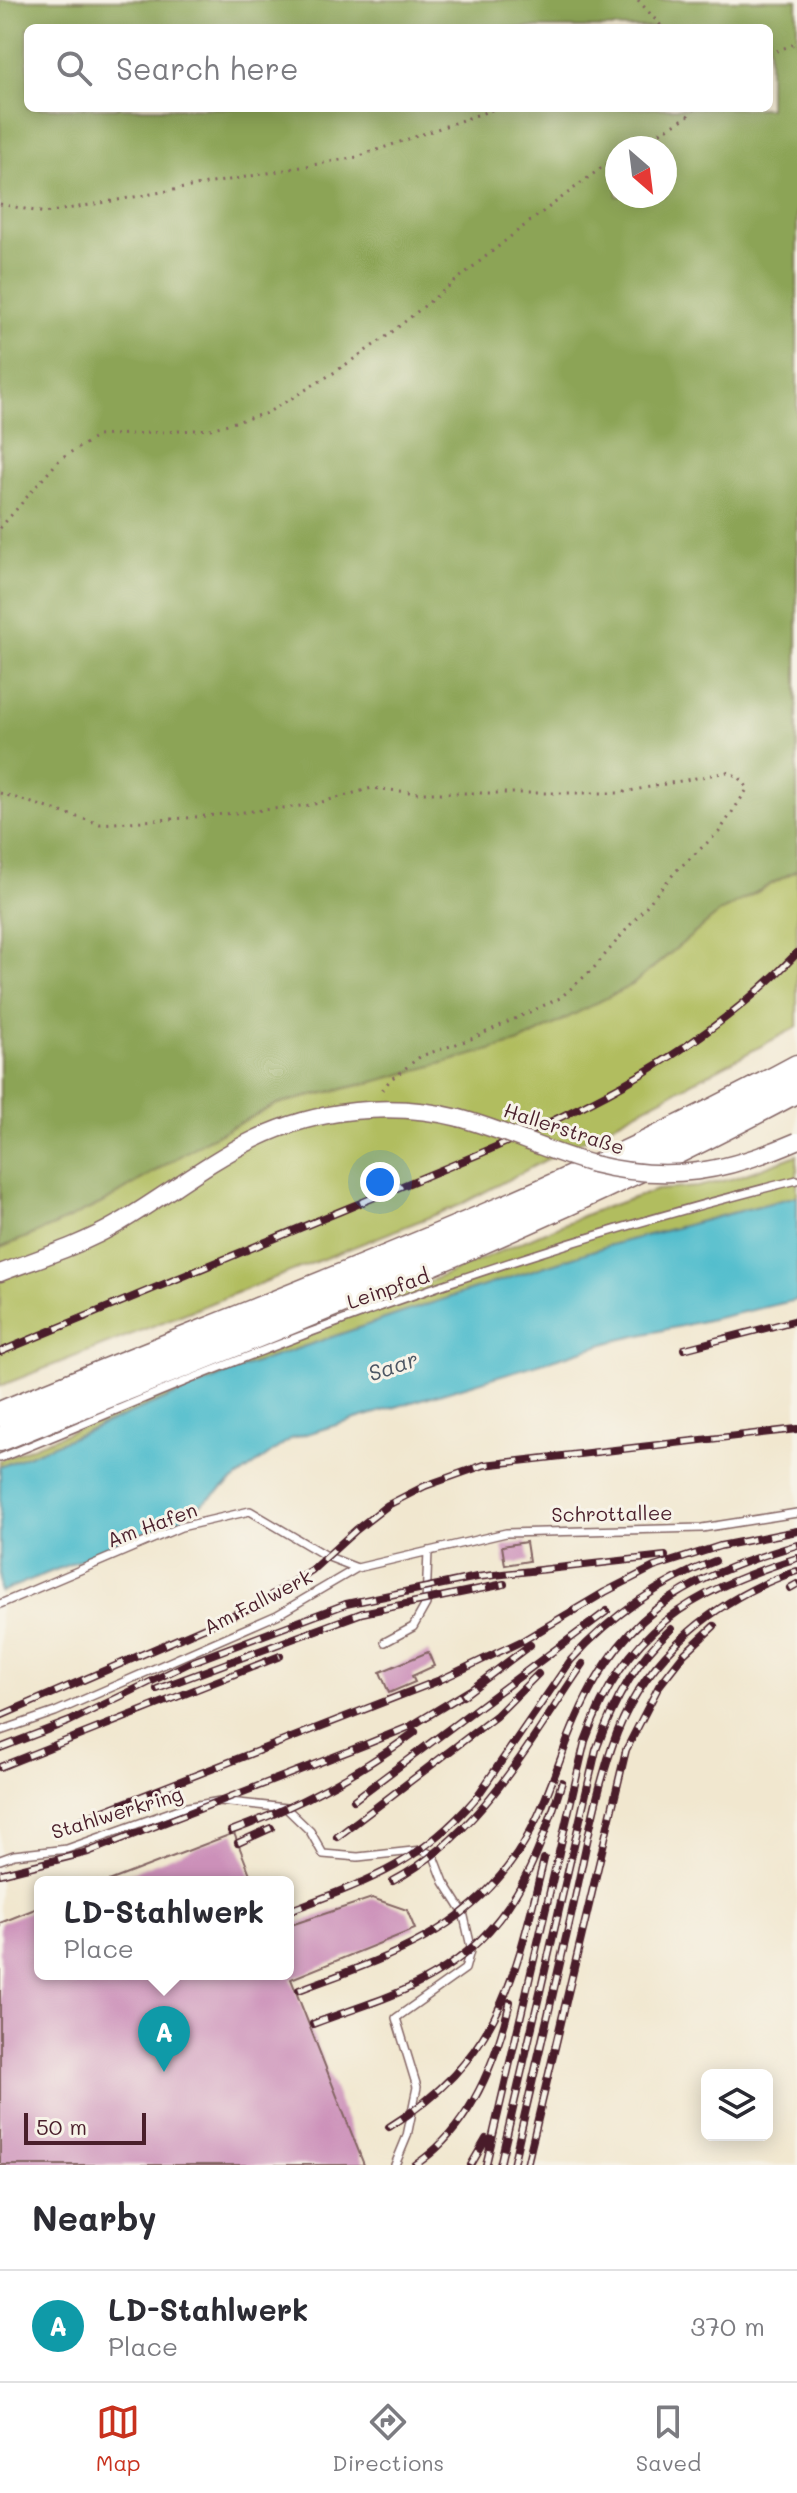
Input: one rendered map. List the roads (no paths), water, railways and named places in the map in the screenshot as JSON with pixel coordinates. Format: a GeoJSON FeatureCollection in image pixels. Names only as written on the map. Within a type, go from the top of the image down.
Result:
{"type":"FeatureCollection","features":[{"type":"Feature","properties":{"kind":"highway"},"geometry":{"type":"LineString","coordinates":[[676,1129],[797,1050]]}},
{"type":"Feature","properties":{"kind":"highway"},"geometry":{"type":"LineString","coordinates":[[0,1439],[437,1261],[627,1154],[797,1067]]}},
{"type":"Feature","properties":{"kind":"highway"},"geometry":{"type":"LineString","coordinates":[[673,1156],[797,1090]]}},
{"type":"Feature","properties":{"kind":"highway"},"geometry":{"type":"LineString","coordinates":[[0,1414],[429,1240],[533,1207],[797,1106]]}},
{"type":"Feature","properties":{"kind":"street","name":"Hallerstraße"},"geometry":{"type":"LineString","coordinates":[[0,1273],[77,1244],[118,1224],[255,1139],[323,1116],[368,1109],[423,1111],[459,1118],[591,1163],[670,1174],[706,1171],[752,1160],[797,1141]]}},
{"type":"Feature","properties":{"kind":"lane","name":"Leinpfad"},"geometry":{"type":"LineString","coordinates":[[0,1458],[199,1376],[397,1302],[640,1222],[797,1180]]}},
{"type":"Feature","properties":{"kind":"lane","name":"Am Hafen"},"geometry":{"type":"LineString","coordinates":[[0,1604],[181,1527],[250,1511],[326,1556],[357,1568]]}},
{"type":"Feature","properties":{"kind":"lane","name":"Schrottallee"},"geometry":{"type":"LineString","coordinates":[[428,1551],[506,1533],[702,1528],[797,1513]]}},
{"type":"Feature","properties":{"kind":"lane","name":"Am Fallwerk"},"geometry":{"type":"LineString","coordinates":[[0,1731],[55,1712],[277,1615],[357,1568],[428,1551]]}},
{"type":"Feature","properties":{"kind":"lane"},"geometry":{"type":"LineString","coordinates":[[385,1642],[413,1627],[426,1604],[428,1551]]}},
{"type":"Feature","properties":{"kind":"lane","name":"Stahlwerkring"},"geometry":{"type":"LineString","coordinates":[[0,1860],[14,1855],[67,1849],[182,1808],[220,1801],[286,1808],[310,1831],[323,1854],[358,1857],[422,1850],[434,1856],[444,1882],[463,1912],[471,1947],[465,1969],[396,2018],[417,2087],[407,2136],[395,2165]]}},
{"type":"Feature","properties":{"kind":"water","name":"Saar"},"geometry":{"type":"Polygon","coordinates":[[[797,1196],[797,1300],[614,1341],[290,1439],[178,1521],[0,1592],[0,1467],[244,1367],[423,1306],[607,1246],[797,1196]]]}},
{"type":"Feature","properties":{"kind":"railway"},"geometry":{"type":"LineString","coordinates":[[0,1352],[472,1157],[589,1103],[646,1072],[700,1037],[750,997],[797,953]]}},
{"type":"Feature","properties":{"kind":"railway"},"geometry":{"type":"LineString","coordinates":[[684,1349],[797,1320]]}},
{"type":"Feature","properties":{"kind":"railway"},"geometry":{"type":"LineString","coordinates":[[0,1716],[254,1606],[312,1570],[388,1505],[425,1486],[484,1465],[797,1429]]}},
{"type":"Feature","properties":{"kind":"railway"},"geometry":{"type":"LineString","coordinates":[[78,1821],[440,1680],[524,1640],[654,1567],[720,1546],[797,1531]]}},
{"type":"Feature","properties":{"kind":"railway"},"geometry":{"type":"LineString","coordinates":[[299,1990],[387,1956],[465,1911],[488,1890],[528,1836],[587,1697],[607,1662],[630,1633],[655,1610],[684,1590],[717,1573],[797,1545]]}},
{"type":"Feature","properties":{"kind":"railway"},"geometry":{"type":"LineString","coordinates":[[0,1748],[70,1721],[189,1663],[346,1604],[477,1577],[665,1556]]}},
{"type":"Feature","properties":{"kind":"railway"},"geometry":{"type":"LineString","coordinates":[[486,2165],[585,1741],[601,1702],[641,1643],[666,1621],[724,1586],[797,1558]]}},
{"type":"Feature","properties":{"kind":"railway"},"geometry":{"type":"LineString","coordinates":[[294,1909],[367,1880],[433,1840],[476,1798],[571,1660],[586,1644],[619,1615],[655,1590],[715,1561]]}},
{"type":"Feature","properties":{"kind":"railway"},"geometry":{"type":"LineString","coordinates":[[513,2165],[596,1800],[609,1755],[630,1704],[647,1678],[689,1632],[740,1596],[797,1571]]}},
{"type":"Feature","properties":{"kind":"railway"},"geometry":{"type":"LineString","coordinates":[[157,1689],[362,1613],[504,1584]]}},
{"type":"Feature","properties":{"kind":"railway"},"geometry":{"type":"LineString","coordinates":[[790,1588],[797,1584]]}},
{"type":"Feature","properties":{"kind":"railway"},"geometry":{"type":"LineString","coordinates":[[354,1800],[607,1611]]}},
{"type":"Feature","properties":{"kind":"railway"},"geometry":{"type":"LineString","coordinates":[[527,2165],[626,1750],[659,1686],[684,1654],[714,1626]]}},
{"type":"Feature","properties":{"kind":"railway"},"geometry":{"type":"LineString","coordinates":[[500,2165],[596,1750],[626,1685],[646,1655],[671,1629]]}},
{"type":"Feature","properties":{"kind":"railway"},"geometry":{"type":"LineString","coordinates":[[463,1696],[530,1645]]}},
{"type":"Feature","properties":{"kind":"railway"},"geometry":{"type":"LineString","coordinates":[[0,1767],[280,1656]]}},
{"type":"Feature","properties":{"kind":"railway"},"geometry":{"type":"LineString","coordinates":[[393,1881],[452,1839],[477,1813],[522,1755],[583,1664]]}},
{"type":"Feature","properties":{"kind":"railway"},"geometry":{"type":"LineString","coordinates":[[337,1837],[496,1716],[538,1674]]}},
{"type":"Feature","properties":{"kind":"railway"},"geometry":{"type":"LineString","coordinates":[[0,1874],[88,1852],[367,1744],[411,1726],[472,1689]]}},
{"type":"Feature","properties":{"kind":"railway"},"geometry":{"type":"LineString","coordinates":[[231,1831],[327,1788],[415,1732]]}},
{"type":"Feature","properties":{"kind":"railway"},"geometry":{"type":"LineString","coordinates":[[313,2024],[389,1996],[432,1976],[482,1938],[501,1916],[530,1867],[562,1782]]}},
{"type":"Feature","properties":{"kind":"railway"},"geometry":{"type":"LineString","coordinates":[[238,1843],[271,1828]]}},
{"type":"Feature","properties":{"kind":"railway"},"geometry":{"type":"LineString","coordinates":[[389,2127],[426,2101],[456,2073],[497,2012],[523,1941],[544,1859]]}},
{"type":"Feature","properties":{"kind":"railway"},"geometry":{"type":"LineString","coordinates":[[415,2165],[451,2133],[478,2093],[497,2048],[510,2002]]}},
{"type":"Feature","properties":{"kind":"railway"},"geometry":{"type":"LineString","coordinates":[[471,2165],[486,2139]]}},
{"type":"Feature","properties":{"kind":"place","name":"LD-Stahlwerk"},"geometry":{"type":"Point","coordinates":[164,2072]}}]}
